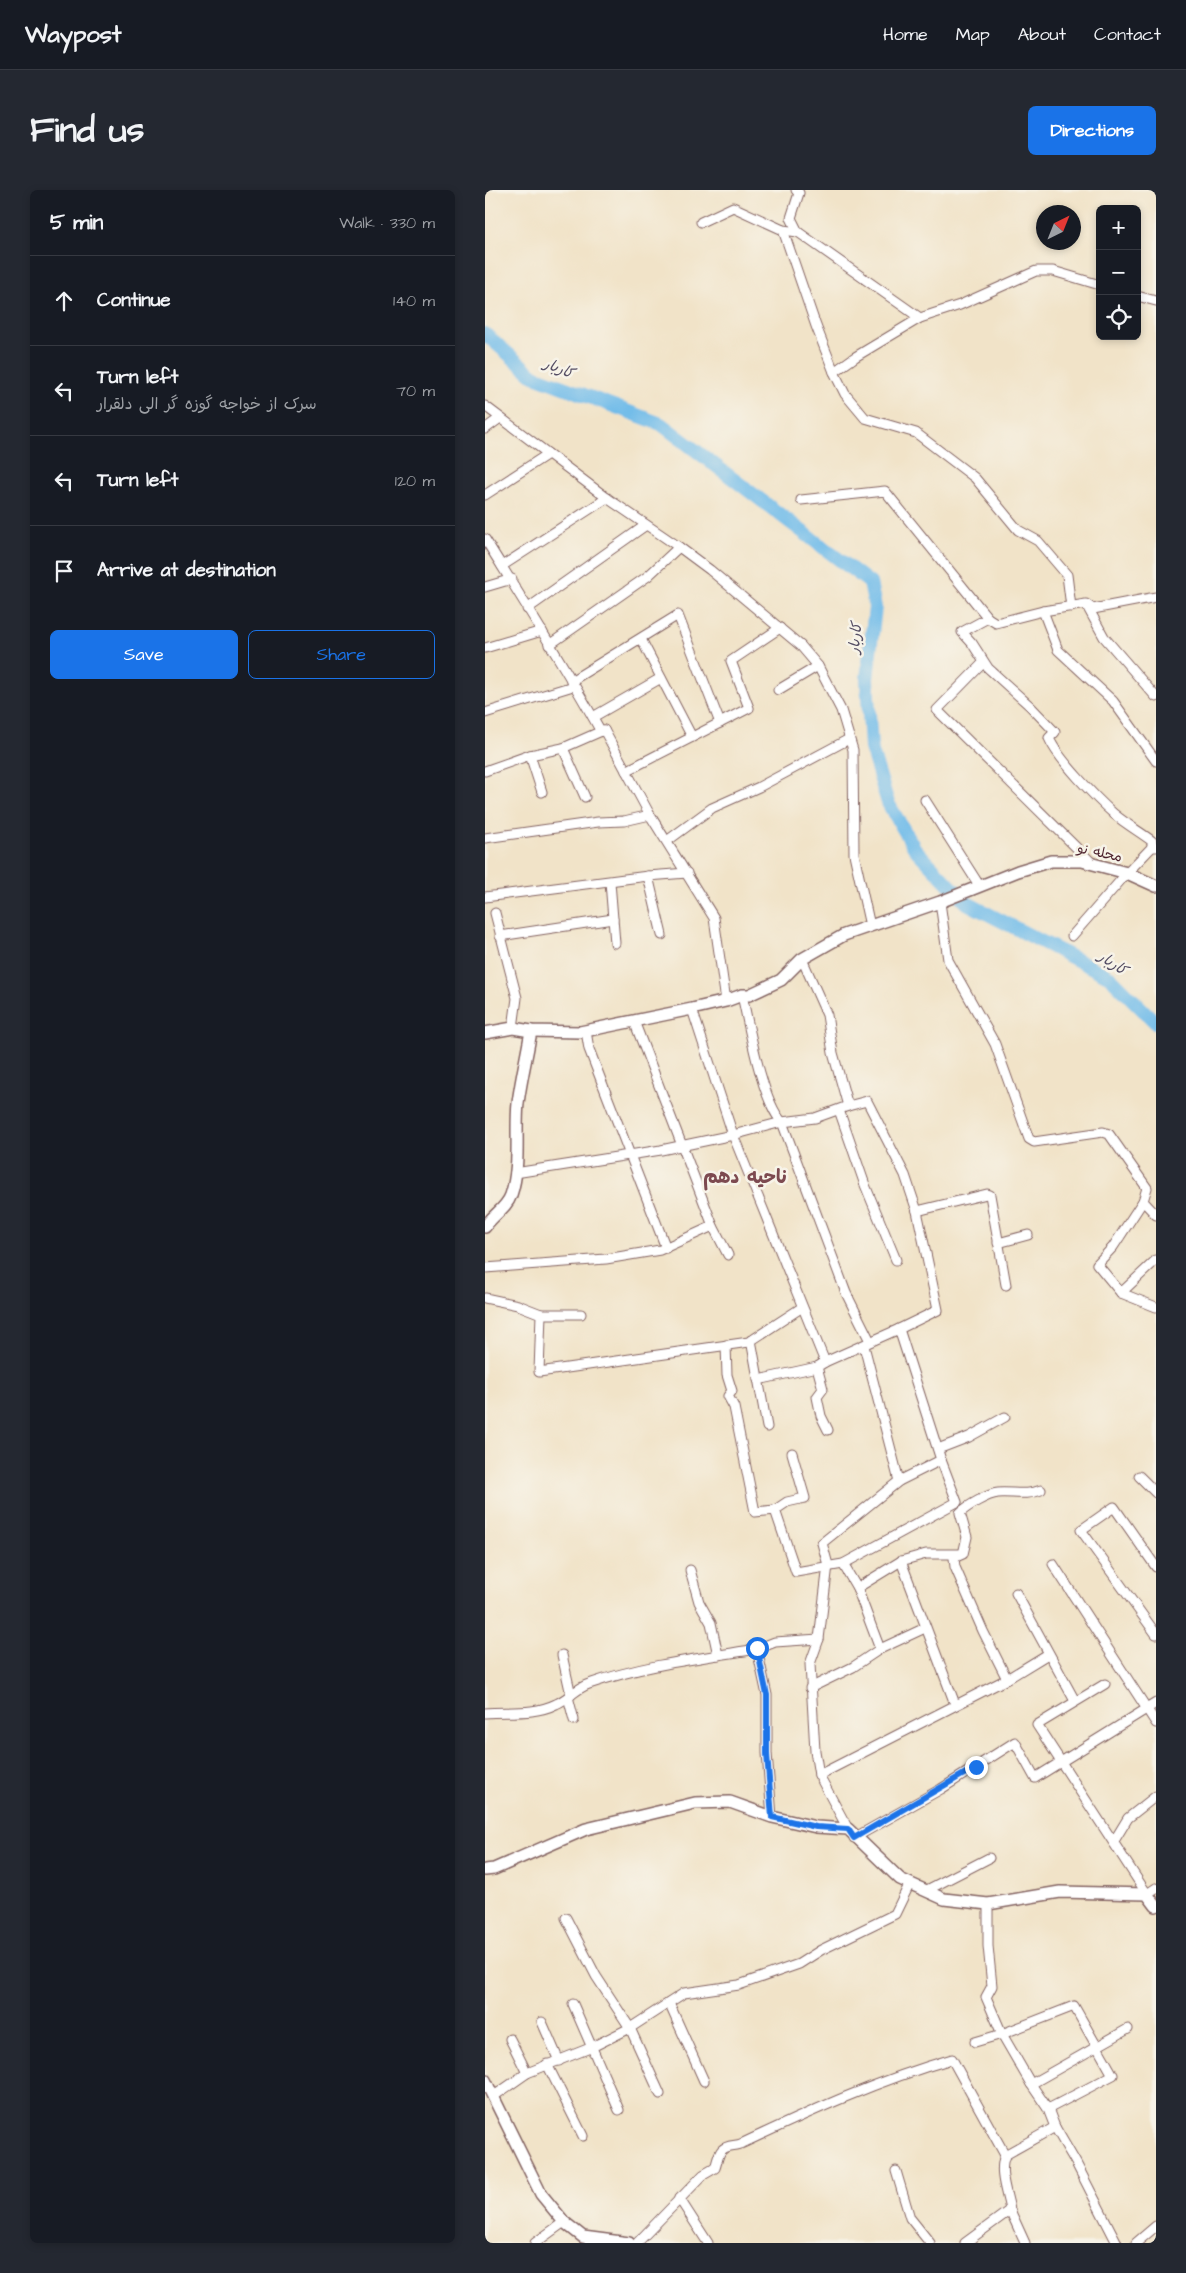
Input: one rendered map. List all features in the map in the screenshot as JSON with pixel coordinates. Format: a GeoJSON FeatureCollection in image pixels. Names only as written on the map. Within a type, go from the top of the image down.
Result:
{"type":"FeatureCollection","features":[{"type":"Feature","properties":{"kind":"street"},"geometry":{"type":"LineString","coordinates":[[796,190],[799,193],[791,218],[798,232]]}},
{"type":"Feature","properties":{"kind":"street"},"geometry":{"type":"LineString","coordinates":[[701,222],[733,207],[783,230],[798,232],[921,318]]}},
{"type":"Feature","properties":{"kind":"street"},"geometry":{"type":"LineString","coordinates":[[783,230],[833,372],[845,394],[865,418],[916,433],[975,478],[1018,530],[1038,541],[1067,575],[1071,607]]}},
{"type":"Feature","properties":{"kind":"street"},"geometry":{"type":"LineString","coordinates":[[833,372],[921,318],[961,305],[1036,271],[1053,271],[1096,284]]}},
{"type":"Feature","properties":{"kind":"street"},"geometry":{"type":"LineString","coordinates":[[1141,297],[1156,301]]}},
{"type":"Feature","properties":{"kind":"street"},"geometry":{"type":"LineString","coordinates":[[485,406],[607,498],[679,547],[780,628],[801,646],[818,666],[841,710],[853,750],[854,854],[870,926]]}},
{"type":"Feature","properties":{"kind":"street"},"geometry":{"type":"LineString","coordinates":[[485,429],[500,418]]}},
{"type":"Feature","properties":{"kind":"street"},"geometry":{"type":"LineString","coordinates":[[485,495],[548,454]]}},
{"type":"Feature","properties":{"kind":"street"},"geometry":{"type":"LineString","coordinates":[[801,500],[885,491],[988,618],[996,623],[1043,611],[1086,604],[1093,609],[1156,597]]}},
{"type":"Feature","properties":{"kind":"street"},"geometry":{"type":"LineString","coordinates":[[502,566],[607,498]]}},
{"type":"Feature","properties":{"kind":"street"},"geometry":{"type":"LineString","coordinates":[[527,609],[646,525]]}},
{"type":"Feature","properties":{"kind":"street"},"geometry":{"type":"LineString","coordinates":[[485,539],[512,579],[527,609],[600,730],[604,730],[650,814],[714,918],[726,1001]]}},
{"type":"Feature","properties":{"kind":"street"},"geometry":{"type":"LineString","coordinates":[[549,645],[648,576],[679,547]]}},
{"type":"Feature","properties":{"kind":"street"},"geometry":{"type":"LineString","coordinates":[[485,587],[512,579]]}},
{"type":"Feature","properties":{"kind":"street"},"geometry":{"type":"LineString","coordinates":[[1086,604],[1104,637],[1156,697]]}},
{"type":"Feature","properties":{"kind":"street"},"geometry":{"type":"LineString","coordinates":[[1043,611],[1058,650],[1113,701],[1156,761]]}},
{"type":"Feature","properties":{"kind":"street"},"geometry":{"type":"LineString","coordinates":[[485,713],[572,683],[679,615],[720,723]]}},
{"type":"Feature","properties":{"kind":"street"},"geometry":{"type":"LineString","coordinates":[[988,618],[962,632],[972,643],[983,663],[1055,732],[1049,738],[1053,748],[1083,781],[1115,814],[1152,841],[1154,847],[1127,873],[1072,936]]}},
{"type":"Feature","properties":{"kind":"street"},"geometry":{"type":"LineString","coordinates":[[625,771],[749,708],[731,661],[780,628]]}},
{"type":"Feature","properties":{"kind":"street"},"geometry":{"type":"LineString","coordinates":[[485,648],[542,631]]}},
{"type":"Feature","properties":{"kind":"street"},"geometry":{"type":"LineString","coordinates":[[641,639],[692,737]]}},
{"type":"Feature","properties":{"kind":"street"},"geometry":{"type":"LineString","coordinates":[[983,663],[937,710],[1093,864]]}},
{"type":"Feature","properties":{"kind":"street"},"geometry":{"type":"LineString","coordinates":[[778,690],[818,666]]}},
{"type":"Feature","properties":{"kind":"street"},"geometry":{"type":"LineString","coordinates":[[593,716],[661,678]]}},
{"type":"Feature","properties":{"kind":"street"},"geometry":{"type":"LineString","coordinates":[[485,771],[530,755],[563,748],[604,730]]}},
{"type":"Feature","properties":{"kind":"street"},"geometry":{"type":"LineString","coordinates":[[667,841],[712,808],[759,787],[849,739]]}},
{"type":"Feature","properties":{"kind":"street"},"geometry":{"type":"LineString","coordinates":[[563,748],[585,798]]}},
{"type":"Feature","properties":{"kind":"street"},"geometry":{"type":"LineString","coordinates":[[530,755],[542,792]]}},
{"type":"Feature","properties":{"kind":"street"},"geometry":{"type":"LineString","coordinates":[[925,800],[979,885]]}},
{"type":"Feature","properties":{"kind":"street"},"geometry":{"type":"LineString","coordinates":[[485,838],[598,822],[624,821],[650,814]]}},
{"type":"Feature","properties":{"kind":"street","name":"محله نو"},"geometry":{"type":"LineString","coordinates":[[485,1033],[513,1028],[531,1031],[586,1031],[692,1009],[726,1001],[741,995],[749,995],[781,980],[802,959],[844,935],[941,902],[979,885],[1051,860],[1082,861],[1127,873],[1156,886]]}},
{"type":"Feature","properties":{"kind":"street"},"geometry":{"type":"LineString","coordinates":[[485,897],[648,876],[687,873]]}},
{"type":"Feature","properties":{"kind":"street"},"geometry":{"type":"LineString","coordinates":[[648,876],[663,935]]}},
{"type":"Feature","properties":{"kind":"street"},"geometry":{"type":"LineString","coordinates":[[610,882],[615,943]]}},
{"type":"Feature","properties":{"kind":"street"},"geometry":{"type":"LineString","coordinates":[[941,902],[949,960],[995,1044],[1029,1139],[1034,1142],[1103,1132],[1109,1134],[1147,1188],[1143,1201],[1113,1247],[1097,1261],[1098,1266],[1121,1293],[1156,1307]]}},
{"type":"Feature","properties":{"kind":"street"},"geometry":{"type":"LineString","coordinates":[[495,913],[517,998],[513,1028]]}},
{"type":"Feature","properties":{"kind":"street"},"geometry":{"type":"LineString","coordinates":[[500,936],[613,919]]}},
{"type":"Feature","properties":{"kind":"street"},"geometry":{"type":"LineString","coordinates":[[802,959],[827,1015],[833,1053],[848,1106]]}},
{"type":"Feature","properties":{"kind":"street"},"geometry":{"type":"LineString","coordinates":[[741,995],[774,1114],[782,1122],[846,1293],[867,1343],[899,1481]]}},
{"type":"Feature","properties":{"kind":"street"},"geometry":{"type":"LineString","coordinates":[[692,1009],[733,1136],[801,1308],[821,1364],[823,1389],[817,1396],[821,1416],[828,1430]]}},
{"type":"Feature","properties":{"kind":"street"},"geometry":{"type":"LineString","coordinates":[[634,1021],[713,1226],[728,1255]]}},
{"type":"Feature","properties":{"kind":"street"},"geometry":{"type":"LineString","coordinates":[[485,1228],[490,1220],[505,1207],[511,1195],[517,1157],[518,1104],[531,1031]]}},
{"type":"Feature","properties":{"kind":"street"},"geometry":{"type":"LineString","coordinates":[[586,1031],[589,1049],[666,1248]]}},
{"type":"Feature","properties":{"kind":"street"},"geometry":{"type":"LineString","coordinates":[[515,1172],[733,1136],[782,1122],[815,1118],[867,1101],[905,1175],[917,1211],[938,1310],[821,1364],[758,1380]]}},
{"type":"Feature","properties":{"kind":"street"},"geometry":{"type":"LineString","coordinates":[[839,1110],[865,1185],[896,1260]]}},
{"type":"Feature","properties":{"kind":"street"},"geometry":{"type":"LineString","coordinates":[[917,1211],[987,1194],[991,1198],[1007,1285]]}},
{"type":"Feature","properties":{"kind":"street"},"geometry":{"type":"LineString","coordinates":[[1143,1201],[1156,1215]]}},
{"type":"Feature","properties":{"kind":"street"},"geometry":{"type":"LineString","coordinates":[[485,1268],[606,1259],[660,1250],[713,1226]]}},
{"type":"Feature","properties":{"kind":"street"},"geometry":{"type":"LineString","coordinates":[[998,1243],[1028,1235]]}},
{"type":"Feature","properties":{"kind":"street"},"geometry":{"type":"LineString","coordinates":[[1121,1293],[1156,1260]]}},
{"type":"Feature","properties":{"kind":"street"},"geometry":{"type":"LineString","coordinates":[[485,1298],[518,1305],[541,1314],[581,1314]]}},
{"type":"Feature","properties":{"kind":"street"},"geometry":{"type":"LineString","coordinates":[[541,1314],[539,1372],[749,1342],[801,1308]]}},
{"type":"Feature","properties":{"kind":"street"},"geometry":{"type":"LineString","coordinates":[[775,1510],[796,1572],[828,1565],[843,1564],[957,1502],[941,1460],[899,1328]]}},
{"type":"Feature","properties":{"kind":"street"},"geometry":{"type":"LineString","coordinates":[[751,1340],[767,1427]]}},
{"type":"Feature","properties":{"kind":"street"},"geometry":{"type":"LineString","coordinates":[[726,1345],[727,1375],[731,1391],[728,1396],[733,1407],[755,1512],[775,1510],[787,1502],[805,1498],[792,1453]]}},
{"type":"Feature","properties":{"kind":"street"},"geometry":{"type":"LineString","coordinates":[[938,1449],[969,1437],[1005,1417]]}},
{"type":"Feature","properties":{"kind":"street"},"geometry":{"type":"LineString","coordinates":[[941,1460],[899,1481],[822,1543],[828,1565],[819,1639],[810,1664],[815,1751],[819,1775],[851,1833],[900,1879],[945,1899],[988,1904],[1060,1892],[1152,1891]]}},
{"type":"Feature","properties":{"kind":"street"},"geometry":{"type":"LineString","coordinates":[[1139,1476],[1156,1493]]}},
{"type":"Feature","properties":{"kind":"street"},"geometry":{"type":"LineString","coordinates":[[963,1554],[967,1537],[960,1513],[968,1505],[995,1493],[1032,1494],[1041,1490]]}},
{"type":"Feature","properties":{"kind":"street"},"geometry":{"type":"LineString","coordinates":[[1156,1566],[1114,1507],[1081,1530],[1156,1634]]}},
{"type":"Feature","properties":{"kind":"street"},"geometry":{"type":"LineString","coordinates":[[857,1588],[901,1560],[926,1554],[963,1554]]}},
{"type":"Feature","properties":{"kind":"street"},"geometry":{"type":"LineString","coordinates":[[963,1554],[954,1558],[955,1566],[983,1631],[1007,1678]]}},
{"type":"Feature","properties":{"kind":"street"},"geometry":{"type":"LineString","coordinates":[[901,1560],[955,1704]]}},
{"type":"Feature","properties":{"kind":"street"},"geometry":{"type":"LineString","coordinates":[[843,1564],[857,1588],[880,1649]]}},
{"type":"Feature","properties":{"kind":"street"},"geometry":{"type":"LineString","coordinates":[[1053,1564],[1156,1723]]}},
{"type":"Feature","properties":{"kind":"street"},"geometry":{"type":"LineString","coordinates":[[690,1570],[699,1602],[711,1623],[718,1655]]}},
{"type":"Feature","properties":{"kind":"street"},"geometry":{"type":"LineString","coordinates":[[1016,1593],[1075,1701]]}},
{"type":"Feature","properties":{"kind":"street"},"geometry":{"type":"LineString","coordinates":[[810,1688],[853,1667],[880,1649],[925,1628]]}},
{"type":"Feature","properties":{"kind":"street"},"geometry":{"type":"LineString","coordinates":[[485,1713],[504,1711],[525,1712],[556,1705],[587,1685],[674,1662],[757,1648],[775,1642],[819,1639]]}},
{"type":"Feature","properties":{"kind":"street"},"geometry":{"type":"LineString","coordinates":[[757,1648],[767,1695],[767,1754],[772,1817]]}},
{"type":"Feature","properties":{"kind":"street"},"geometry":{"type":"LineString","coordinates":[[819,1775],[1007,1678],[1048,1654]]}},
{"type":"Feature","properties":{"kind":"street"},"geometry":{"type":"LineString","coordinates":[[562,1655],[574,1720]]}},
{"type":"Feature","properties":{"kind":"street"},"geometry":{"type":"LineString","coordinates":[[1105,1684],[1037,1725],[1115,1841],[1152,1891],[1156,1906]]}},
{"type":"Feature","properties":{"kind":"street"},"geometry":{"type":"LineString","coordinates":[[485,1870],[494,1869],[586,1829],[695,1803],[730,1802],[772,1817],[851,1833],[941,1789],[1015,1742],[1035,1778],[1156,1703]]}},
{"type":"Feature","properties":{"kind":"street"},"geometry":{"type":"LineString","coordinates":[[1115,1841],[1129,1818],[1154,1801]]}},
{"type":"Feature","properties":{"kind":"street"},"geometry":{"type":"LineString","coordinates":[[927,1890],[989,1858]]}},
{"type":"Feature","properties":{"kind":"street"},"geometry":{"type":"LineString","coordinates":[[494,2096],[527,2073],[590,2048],[630,2028],[684,1993],[739,1985],[799,1964],[821,1950],[895,1914],[910,1883]]}},
{"type":"Feature","properties":{"kind":"street"},"geometry":{"type":"LineString","coordinates":[[988,1904],[988,1946],[992,1986],[986,1997],[1002,2034],[1031,2084],[1048,2108],[1055,2127],[1076,2163],[1117,2243]]}},
{"type":"Feature","properties":{"kind":"street"},"geometry":{"type":"LineString","coordinates":[[567,1918],[596,1976],[630,2028],[661,2094]]}},
{"type":"Feature","properties":{"kind":"street"},"geometry":{"type":"LineString","coordinates":[[669,2003],[704,2081]]}},
{"type":"Feature","properties":{"kind":"street"},"geometry":{"type":"LineString","coordinates":[[573,2004],[590,2048],[619,2110]]}},
{"type":"Feature","properties":{"kind":"street"},"geometry":{"type":"LineString","coordinates":[[975,2042],[1002,2034],[1074,2006],[1113,2075],[1048,2108]]}},
{"type":"Feature","properties":{"kind":"street"},"geometry":{"type":"LineString","coordinates":[[542,2022],[559,2061]]}},
{"type":"Feature","properties":{"kind":"street"},"geometry":{"type":"LineString","coordinates":[[1031,2084],[1128,2029]]}},
{"type":"Feature","properties":{"kind":"street"},"geometry":{"type":"LineString","coordinates":[[510,2040],[527,2073]]}},
{"type":"Feature","properties":{"kind":"street"},"geometry":{"type":"LineString","coordinates":[[637,2243],[679,2198],[703,2175],[715,2168],[721,2151],[729,2146],[740,2145],[790,2119],[811,2113],[906,2072],[951,2059],[1005,2156]]}},
{"type":"Feature","properties":{"kind":"street"},"geometry":{"type":"LineString","coordinates":[[547,2064],[583,2136]]}},
{"type":"Feature","properties":{"kind":"street"},"geometry":{"type":"LineString","coordinates":[[485,2080],[515,2145],[541,2194],[564,2222],[583,2237],[629,2243]]}},
{"type":"Feature","properties":{"kind":"street"},"geometry":{"type":"LineString","coordinates":[[1025,2243],[1010,2210],[1002,2162],[1005,2156],[1055,2127]]}},
{"type":"Feature","properties":{"kind":"street"},"geometry":{"type":"LineString","coordinates":[[896,2172],[910,2218],[930,2243]]}},
{"type":"Feature","properties":{"kind":"street"},"geometry":{"type":"LineString","coordinates":[[679,2198],[708,2243]]}},
{"type":"Feature","properties":{"kind":"street"},"geometry":{"type":"LineString","coordinates":[[965,2243],[1010,2210]]}},
{"type":"Feature","properties":{"kind":"street"},"geometry":{"type":"LineString","coordinates":[[535,2243],[564,2222]]}},
{"type":"Feature","properties":{"kind":"street"},"geometry":{"type":"LineString","coordinates":[[1136,2243],[1153,2228],[1156,2239]]}},
{"type":"Feature","properties":{"kind":"waterway","name":"کاربار"},"geometry":{"type":"LineString","coordinates":[[485,334],[534,376],[661,424],[870,583],[875,607],[867,679],[871,748],[888,803],[915,849],[967,903],[1110,977],[1156,1023]]}},
{"type":"Feature","properties":{"kind":"district","name":"ناحیه دهم"},"geometry":{"type":"Point","coordinates":[745,1176]}},
{"type":"Feature","properties":{"kind":"route"},"geometry":{"type":"LineString","coordinates":[[757,1648],[767,1695],[767,1754],[772,1817],[816,1827],[848,1829],[854,1838],[976,1767]]}}]}
